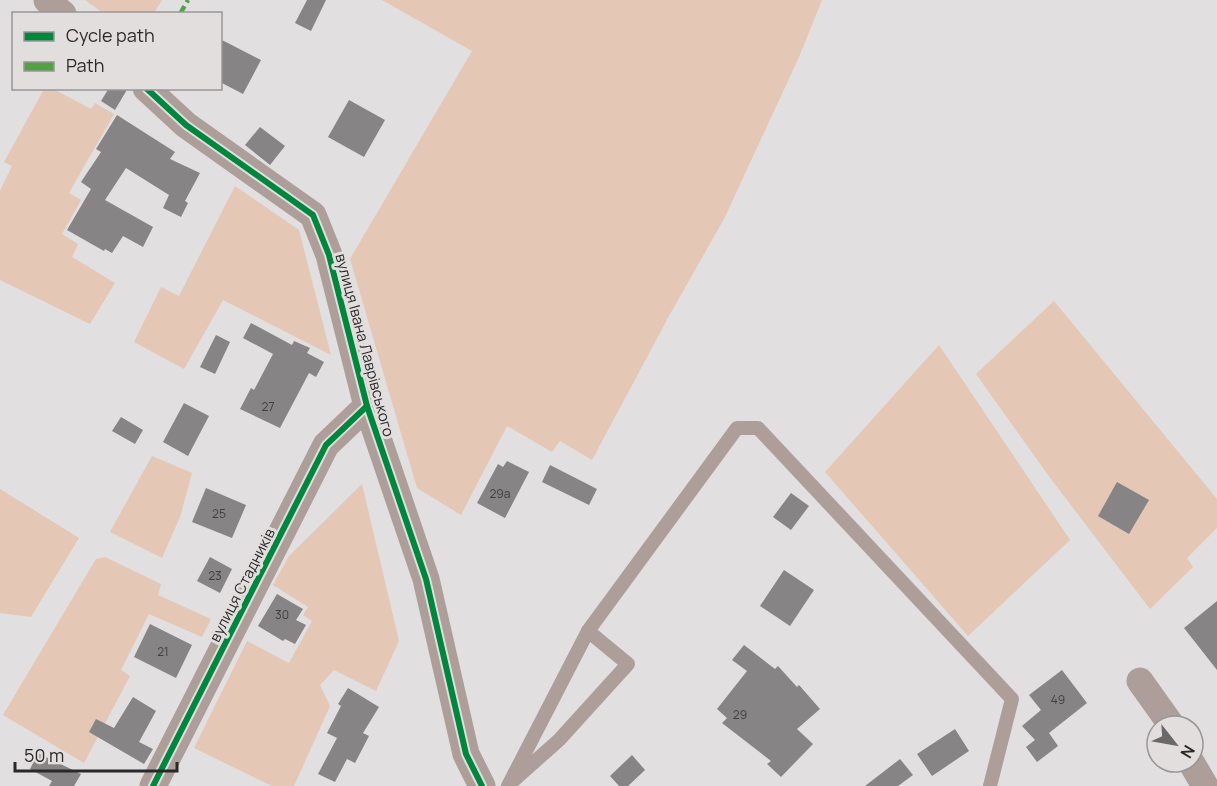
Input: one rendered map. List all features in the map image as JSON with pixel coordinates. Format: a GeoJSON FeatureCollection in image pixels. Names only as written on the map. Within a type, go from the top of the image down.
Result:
{"type":"FeatureCollection","features":[{"type":"Feature","properties":{"kind":"street"},"geometry":{"type":"LineString","coordinates":[[47,0],[61,12]]}},
{"type":"Feature","properties":{"kind":"street","name":"вулиця Івана Лаврівського"},"geometry":{"type":"LineString","coordinates":[[148,90],[186,125],[313,215],[329,255],[368,406],[426,579],[466,753],[482,786]]}},
{"type":"Feature","properties":{"kind":"street","name":"вулиця Стадників"},"geometry":{"type":"LineString","coordinates":[[153,786],[326,445],[368,406]]}},
{"type":"Feature","properties":{"kind":"street"},"geometry":{"type":"LineString","coordinates":[[1140,681],[1163,714]]}},
{"type":"Feature","properties":{"kind":"lane"},"geometry":{"type":"LineString","coordinates":[[508,786],[588,631],[737,428],[758,428],[1012,699],[990,786]]}},
{"type":"Feature","properties":{"kind":"lane"},"geometry":{"type":"LineString","coordinates":[[508,786],[559,740],[628,664],[588,631]]}},
{"type":"Feature","properties":{"kind":"shaded area"},"geometry":{"type":"Polygon","coordinates":[[[85,0],[162,0],[155,12],[102,12],[85,0]]]}},
{"type":"Feature","properties":{"kind":"shaded area"},"geometry":{"type":"Polygon","coordinates":[[[382,0],[822,0],[799,57],[724,219],[592,460],[560,441],[552,452],[507,426],[461,515],[417,488],[350,259],[472,51],[382,0]]]}},
{"type":"Feature","properties":{"kind":"shaded area"},"geometry":{"type":"Polygon","coordinates":[[[43,90],[55,90],[91,109],[95,103],[114,114],[69,193],[81,200],[62,234],[78,244],[72,257],[115,283],[90,324],[0,280],[0,191],[12,166],[4,162],[43,90]]]}},
{"type":"Feature","properties":{"kind":"shaded area"},"geometry":{"type":"Polygon","coordinates":[[[235,186],[299,230],[331,355],[223,300],[184,369],[134,342],[161,287],[179,296],[235,186]]]}},
{"type":"Feature","properties":{"kind":"shaded area"},"geometry":{"type":"Polygon","coordinates":[[[1054,301],[1217,499],[1217,528],[1187,558],[1193,567],[1150,609],[1048,475],[976,374],[1054,301]]]}},
{"type":"Feature","properties":{"kind":"shaded area"},"geometry":{"type":"Polygon","coordinates":[[[939,345],[1070,540],[968,636],[825,472],[939,345]]]}},
{"type":"Feature","properties":{"kind":"shaded area"},"geometry":{"type":"Polygon","coordinates":[[[152,456],[192,473],[180,517],[162,558],[110,532],[152,456]]]}},
{"type":"Feature","properties":{"kind":"shaded area"},"geometry":{"type":"Polygon","coordinates":[[[362,484],[399,641],[376,691],[334,670],[320,685],[330,706],[294,786],[272,786],[194,748],[247,641],[289,663],[312,621],[303,615],[308,607],[273,585],[289,556],[362,484]]]}},
{"type":"Feature","properties":{"kind":"shaded area"},"geometry":{"type":"Polygon","coordinates":[[[0,489],[79,538],[31,617],[0,613],[0,489]]]}},
{"type":"Feature","properties":{"kind":"shaded area"},"geometry":{"type":"Polygon","coordinates":[[[105,557],[161,584],[158,595],[211,619],[202,637],[149,614],[121,670],[130,676],[84,763],[3,715],[96,559],[105,557]]]}},
{"type":"Feature","properties":{"kind":"building"},"geometry":{"type":"Polygon","coordinates":[[[307,0],[326,0],[311,31],[295,23],[307,0]]]}},
{"type":"Feature","properties":{"kind":"building"},"geometry":{"type":"Polygon","coordinates":[[[222,40],[261,60],[243,94],[222,83],[222,40]]]}},
{"type":"Feature","properties":{"kind":"building"},"geometry":{"type":"Polygon","coordinates":[[[108,90],[127,90],[115,110],[101,101],[108,90]]]}},
{"type":"Feature","properties":{"kind":"building"},"geometry":{"type":"Polygon","coordinates":[[[349,100],[385,120],[364,157],[328,137],[349,100]]]}},
{"type":"Feature","properties":{"kind":"building"},"geometry":{"type":"Polygon","coordinates":[[[117,115],[175,152],[170,159],[200,173],[185,201],[188,203],[181,217],[163,208],[169,195],[126,168],[105,200],[153,227],[143,247],[123,236],[112,253],[105,249],[104,251],[67,230],[91,189],[81,182],[101,152],[96,149],[117,115]]]}},
{"type":"Feature","properties":{"kind":"building"},"geometry":{"type":"Polygon","coordinates":[[[260,127],[285,146],[270,165],[245,145],[260,127]]]}},
{"type":"Feature","properties":{"kind":"building"},"geometry":{"type":"Polygon","coordinates":[[[251,323],[292,345],[294,341],[310,348],[307,353],[324,362],[316,377],[309,373],[280,428],[240,409],[251,388],[254,390],[273,354],[243,338],[251,323]]]}},
{"type":"Feature","properties":{"kind":"building"},"geometry":{"type":"Polygon","coordinates":[[[216,335],[230,342],[215,374],[200,367],[216,335]]]}},
{"type":"Feature","properties":{"kind":"building"},"geometry":{"type":"Polygon","coordinates":[[[184,403],[209,416],[188,456],[163,442],[184,403]]]}},
{"type":"Feature","properties":{"kind":"building"},"geometry":{"type":"Polygon","coordinates":[[[121,417],[143,430],[135,444],[112,431],[121,417]]]}},
{"type":"Feature","properties":{"kind":"building"},"geometry":{"type":"Polygon","coordinates":[[[507,461],[529,472],[505,518],[477,503],[498,464],[503,467],[507,461]]]}},
{"type":"Feature","properties":{"kind":"building"},"geometry":{"type":"Polygon","coordinates":[[[550,465],[597,489],[589,505],[542,482],[550,465]]]}},
{"type":"Feature","properties":{"kind":"building"},"geometry":{"type":"Polygon","coordinates":[[[1117,482],[1149,500],[1129,534],[1098,516],[1117,482]]]}},
{"type":"Feature","properties":{"kind":"building"},"geometry":{"type":"Polygon","coordinates":[[[206,488],[246,505],[232,538],[192,522],[206,488]]]}},
{"type":"Feature","properties":{"kind":"building"},"geometry":{"type":"Polygon","coordinates":[[[791,493],[809,506],[791,530],[773,517],[791,493]]]}},
{"type":"Feature","properties":{"kind":"building"},"geometry":{"type":"Polygon","coordinates":[[[210,557],[232,569],[220,593],[197,581],[210,557]]]}},
{"type":"Feature","properties":{"kind":"building"},"geometry":{"type":"Polygon","coordinates":[[[784,570],[814,590],[790,626],[760,606],[784,570]]]}},
{"type":"Feature","properties":{"kind":"building"},"geometry":{"type":"Polygon","coordinates":[[[277,594],[303,609],[296,620],[306,625],[295,644],[285,639],[283,641],[258,626],[277,594]]]}},
{"type":"Feature","properties":{"kind":"building"},"geometry":{"type":"Polygon","coordinates":[[[1217,601],[1217,670],[1184,628],[1217,601]]]}},
{"type":"Feature","properties":{"kind":"building"},"geometry":{"type":"Polygon","coordinates":[[[150,624],[192,645],[176,678],[134,657],[150,624]]]}},
{"type":"Feature","properties":{"kind":"building"},"geometry":{"type":"Polygon","coordinates":[[[744,645],[775,669],[778,666],[820,709],[797,729],[813,744],[781,777],[767,764],[771,761],[722,723],[727,718],[717,709],[747,671],[732,660],[744,645]]]}},
{"type":"Feature","properties":{"kind":"building"},"geometry":{"type":"Polygon","coordinates":[[[1062,670],[1087,703],[1049,733],[1058,746],[1037,762],[1026,747],[1035,740],[1022,726],[1041,710],[1029,695],[1062,670]]]}},
{"type":"Feature","properties":{"kind":"building"},"geometry":{"type":"Polygon","coordinates":[[[348,688],[379,707],[363,733],[369,736],[355,763],[347,759],[335,782],[318,774],[337,738],[327,733],[341,706],[338,704],[348,688]]]}},
{"type":"Feature","properties":{"kind":"building"},"geometry":{"type":"Polygon","coordinates":[[[133,697],[156,711],[139,742],[153,749],[144,764],[89,732],[96,719],[114,728],[133,697]]]}},
{"type":"Feature","properties":{"kind":"building"},"geometry":{"type":"Polygon","coordinates":[[[955,729],[969,751],[932,776],[917,754],[955,729]]]}},
{"type":"Feature","properties":{"kind":"building"},"geometry":{"type":"Polygon","coordinates":[[[38,753],[81,774],[74,786],[49,786],[52,781],[30,769],[38,753]]]}},
{"type":"Feature","properties":{"kind":"building"},"geometry":{"type":"Polygon","coordinates":[[[632,755],[645,770],[628,786],[619,786],[610,776],[632,755]]]}},
{"type":"Feature","properties":{"kind":"building"},"geometry":{"type":"Polygon","coordinates":[[[900,759],[913,775],[898,786],[865,786],[900,759]]]}},
{"type":"Feature","properties":{"kind":"marked path"},"geometry":{"type":"LineString","coordinates":[[181,12],[188,0]]}},
{"type":"Feature","properties":{"kind":"cycle path"},"geometry":{"type":"LineString","coordinates":[[148,90],[186,125],[313,215],[329,255],[367,406],[426,579],[466,754],[482,786]]}},
{"type":"Feature","properties":{"kind":"cycle path"},"geometry":{"type":"LineString","coordinates":[[153,786],[326,445],[367,406]]}}]}
